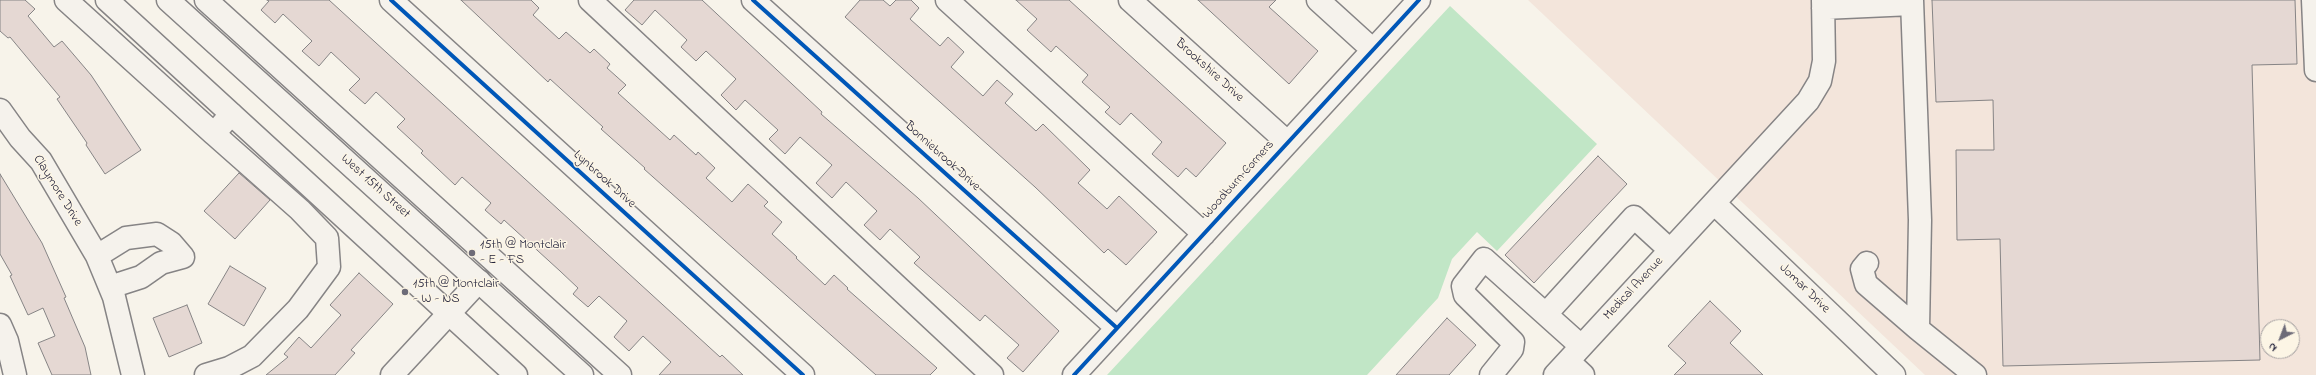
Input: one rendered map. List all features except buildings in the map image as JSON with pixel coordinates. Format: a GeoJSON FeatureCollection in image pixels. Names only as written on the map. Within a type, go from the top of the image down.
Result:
{"type":"FeatureCollection","features":[{"type":"Feature","properties":{"kind":"street"},"geometry":{"type":"LineString","coordinates":[[66,0],[300,210],[327,238],[329,267],[298,309],[252,356],[229,368],[206,375]]}},
{"type":"Feature","properties":{"kind":"street"},"geometry":{"type":"LineString","coordinates":[[107,0],[516,375]]}},
{"type":"Feature","properties":{"kind":"street","name":"West 15th Street"},"geometry":{"type":"LineString","coordinates":[[168,0],[479,280],[582,375]]}},
{"type":"Feature","properties":{"kind":"street"},"geometry":{"type":"LineString","coordinates":[[206,0],[620,375]]}},
{"type":"Feature","properties":{"kind":"street","name":"Lynbrook Drive"},"geometry":{"type":"LineString","coordinates":[[391,0],[803,375]]}},
{"type":"Feature","properties":{"kind":"street"},"geometry":{"type":"LineString","coordinates":[[590,0],[992,375]]}},
{"type":"Feature","properties":{"kind":"street","name":"Bonniebrook Drive"},"geometry":{"type":"LineString","coordinates":[[753,0],[1117,328]]}},
{"type":"Feature","properties":{"kind":"street"},"geometry":{"type":"LineString","coordinates":[[947,0],[1204,234]]}},
{"type":"Feature","properties":{"kind":"street","name":"Brookshire Drive"},"geometry":{"type":"LineString","coordinates":[[1130,0],[1287,142]]}},
{"type":"Feature","properties":{"kind":"street"},"geometry":{"type":"LineString","coordinates":[[1318,0],[1373,50]]}},
{"type":"Feature","properties":{"kind":"street","name":"Woodburn Corners"},"geometry":{"type":"LineString","coordinates":[[1074,375],[1419,0]]}},
{"type":"Feature","properties":{"kind":"street"},"geometry":{"type":"LineString","coordinates":[[2313,0],[2316,70]]}},
{"type":"Feature","properties":{"kind":"street"},"geometry":{"type":"LineString","coordinates":[[1823,4],[1912,2],[1920,220],[1918,329]]}},
{"type":"Feature","properties":{"kind":"street","name":"Medical Avenue"},"geometry":{"type":"LineString","coordinates":[[1572,364],[1670,250],[1804,105],[1820,81],[1824,61],[1823,4]]}},
{"type":"Feature","properties":{"kind":"street","name":"Claymore Drive"},"geometry":{"type":"LineString","coordinates":[[0,110],[20,138],[41,161],[96,256],[110,287],[133,375]]}},
{"type":"Feature","properties":{"kind":"street"},"geometry":{"type":"LineString","coordinates":[[214,134],[231,114]]}},
{"type":"Feature","properties":{"kind":"street","name":"Jomar Drive"},"geometry":{"type":"LineString","coordinates":[[1714,203],[1894,375]]}},
{"type":"Feature","properties":{"kind":"street"},"geometry":{"type":"LineString","coordinates":[[1546,314],[1634,217],[1670,250]]}},
{"type":"Feature","properties":{"kind":"street"},"geometry":{"type":"LineString","coordinates":[[96,256],[126,238],[157,234],[171,243],[183,257],[161,263],[141,277],[110,287]]}},
{"type":"Feature","properties":{"kind":"street"},"geometry":{"type":"LineString","coordinates":[[1491,375],[1512,349],[1513,342],[1465,295],[1462,286],[1484,259],[1546,314],[1572,364]]}},
{"type":"Feature","properties":{"kind":"street"},"geometry":{"type":"LineString","coordinates":[[1867,263],[1862,269],[1866,284],[1918,329],[1975,375]]}},
{"type":"Feature","properties":{"kind":"street"},"geometry":{"type":"LineString","coordinates":[[392,375],[479,280]]}},
{"type":"Feature","properties":{"kind":"street"},"geometry":{"type":"LineString","coordinates":[[0,325],[7,342],[15,375]]}},
{"type":"Feature","properties":{"kind":"shaded area"},"geometry":{"type":"Polygon","coordinates":[[[1528,0],[2316,0],[2316,375],[1925,375],[1528,0]]]}},
{"type":"Feature","properties":{"kind":"green space"},"geometry":{"type":"Polygon","coordinates":[[[1450,6],[1597,144],[1497,251],[1477,232],[1452,259],[1438,298],[1367,375],[1107,375],[1450,6]]]}},
{"type":"Feature","properties":{"kind":"cycle path"},"geometry":{"type":"LineString","coordinates":[[391,0],[803,375]]}},
{"type":"Feature","properties":{"kind":"cycle path"},"geometry":{"type":"LineString","coordinates":[[753,0],[1117,328]]}},
{"type":"Feature","properties":{"kind":"cycle path"},"geometry":{"type":"LineString","coordinates":[[1074,375],[1419,0]]}},
{"type":"Feature","properties":{"kind":"place","name":"15th @ Montclair - E - FS"},"geometry":{"type":"Point","coordinates":[472,253]}},
{"type":"Feature","properties":{"kind":"place","name":"15th @ Montclair - W - NS"},"geometry":{"type":"Point","coordinates":[405,292]}}]}
